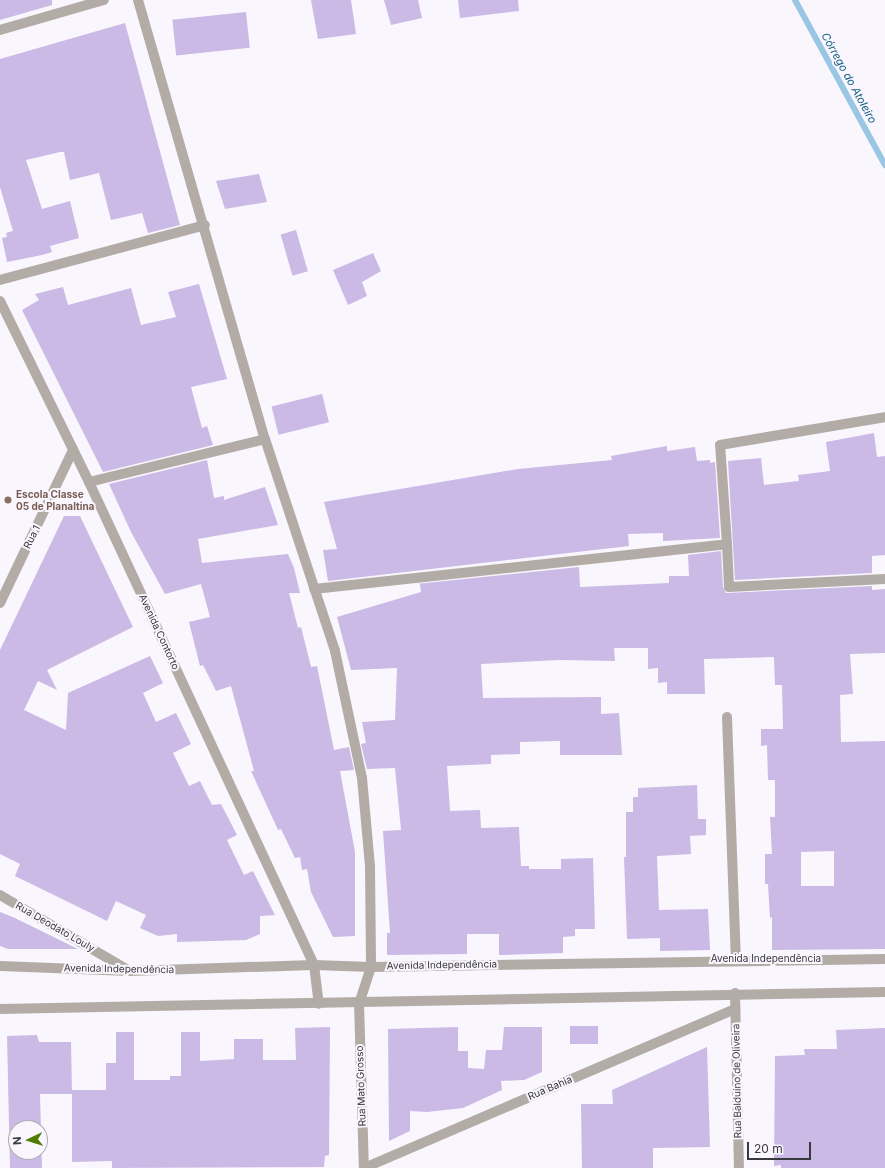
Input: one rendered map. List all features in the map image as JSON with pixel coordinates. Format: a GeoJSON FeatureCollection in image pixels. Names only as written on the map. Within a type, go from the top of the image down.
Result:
{"type":"FeatureCollection","features":[{"type":"Feature","properties":{"kind":"street"},"geometry":{"type":"LineString","coordinates":[[0,30],[104,0]]}},
{"type":"Feature","properties":{"kind":"street"},"geometry":{"type":"LineString","coordinates":[[138,0],[205,225],[265,439],[335,651],[362,778],[370,866],[371,967],[359,1003]]}},
{"type":"Feature","properties":{"kind":"street"},"geometry":{"type":"LineString","coordinates":[[0,280],[205,225]]}},
{"type":"Feature","properties":{"kind":"street","name":"Avenida Contorto"},"geometry":{"type":"LineString","coordinates":[[0,301],[90,482],[314,965],[319,1004]]}},
{"type":"Feature","properties":{"kind":"street"},"geometry":{"type":"LineString","coordinates":[[885,417],[720,445],[728,544],[729,587],[885,579]]}},
{"type":"Feature","properties":{"kind":"street"},"geometry":{"type":"LineString","coordinates":[[90,482],[265,439]]}},
{"type":"Feature","properties":{"kind":"street","name":"Rua 1"},"geometry":{"type":"LineString","coordinates":[[1,597],[73,450]]}},
{"type":"Feature","properties":{"kind":"street"},"geometry":{"type":"LineString","coordinates":[[314,589],[728,544]]}},
{"type":"Feature","properties":{"kind":"street"},"geometry":{"type":"LineString","coordinates":[[727,717],[736,959]]}},
{"type":"Feature","properties":{"kind":"street","name":"Rua Deodato Louly"},"geometry":{"type":"LineString","coordinates":[[0,895],[130,971]]}},
{"type":"Feature","properties":{"kind":"street","name":"Avenida Independência"},"geometry":{"type":"LineString","coordinates":[[0,966],[130,971],[314,965],[371,967],[736,959],[885,959]]}},
{"type":"Feature","properties":{"kind":"street"},"geometry":{"type":"LineString","coordinates":[[0,1010],[319,1004],[735,993],[885,992]]}},
{"type":"Feature","properties":{"kind":"street","name":"Rua Balduíno de Oliveira"},"geometry":{"type":"LineString","coordinates":[[735,993],[739,1168]]}},
{"type":"Feature","properties":{"kind":"street","name":"Rua Mato Grosso"},"geometry":{"type":"LineString","coordinates":[[359,1003],[364,1168]]}},
{"type":"Feature","properties":{"kind":"street","name":"Rua Bahia"},"geometry":{"type":"LineString","coordinates":[[364,1168],[735,1009]]}},
{"type":"Feature","properties":{"kind":"building"},"geometry":{"type":"Polygon","coordinates":[[[0,0],[52,0],[52,5],[0,20],[0,0]]]}},
{"type":"Feature","properties":{"kind":"building"},"geometry":{"type":"Polygon","coordinates":[[[311,0],[351,0],[356,34],[318,39],[311,0]]]}},
{"type":"Feature","properties":{"kind":"building"},"geometry":{"type":"Polygon","coordinates":[[[384,0],[418,0],[422,18],[391,25],[384,0]]]}},
{"type":"Feature","properties":{"kind":"building"},"geometry":{"type":"Polygon","coordinates":[[[458,0],[518,0],[519,11],[460,18],[458,0]]]}},
{"type":"Feature","properties":{"kind":"building"},"geometry":{"type":"Polygon","coordinates":[[[246,12],[250,48],[176,56],[172,20],[246,12]]]}},
{"type":"Feature","properties":{"kind":"building"},"geometry":{"type":"Polygon","coordinates":[[[125,23],[180,225],[148,233],[142,213],[111,220],[99,173],[70,180],[64,152],[60,152],[26,160],[42,209],[70,201],[79,238],[50,246],[52,252],[7,262],[2,238],[7,237],[6,233],[13,231],[0,187],[0,59],[125,23]]]}},
{"type":"Feature","properties":{"kind":"building"},"geometry":{"type":"Polygon","coordinates":[[[259,174],[267,202],[225,209],[216,181],[259,174]]]}},
{"type":"Feature","properties":{"kind":"building"},"geometry":{"type":"Polygon","coordinates":[[[296,230],[308,271],[292,276],[281,234],[296,230]]]}},
{"type":"Feature","properties":{"kind":"building"},"geometry":{"type":"Polygon","coordinates":[[[373,253],[381,271],[362,282],[367,296],[348,305],[333,270],[373,253]]]}},
{"type":"Feature","properties":{"kind":"building"},"geometry":{"type":"Polygon","coordinates":[[[199,284],[227,379],[191,387],[202,428],[207,426],[213,445],[103,472],[22,310],[39,300],[35,294],[63,287],[68,305],[131,288],[141,325],[176,317],[168,292],[199,284]]]}},
{"type":"Feature","properties":{"kind":"building"},"geometry":{"type":"Polygon","coordinates":[[[322,394],[329,422],[279,435],[272,407],[322,394]]]}},
{"type":"Feature","properties":{"kind":"building"},"geometry":{"type":"Polygon","coordinates":[[[874,433],[877,457],[885,456],[885,555],[872,556],[872,573],[735,580],[728,461],[761,458],[764,485],[799,481],[798,475],[830,471],[826,442],[874,433]]]}},
{"type":"Feature","properties":{"kind":"building"},"geometry":{"type":"Polygon","coordinates":[[[667,446],[667,451],[695,447],[697,461],[710,460],[710,463],[715,462],[720,538],[663,541],[663,533],[628,534],[629,546],[328,581],[323,550],[337,549],[324,502],[518,469],[612,460],[611,456],[667,446]]]}},
{"type":"Feature","properties":{"kind":"building"},"geometry":{"type":"Polygon","coordinates":[[[207,460],[214,498],[224,496],[224,500],[265,487],[278,525],[198,539],[202,563],[288,554],[294,568],[300,593],[289,593],[298,628],[301,627],[311,667],[317,666],[334,750],[349,747],[354,770],[340,771],[355,852],[355,936],[333,937],[311,892],[307,869],[302,870],[300,857],[295,858],[281,829],[278,830],[251,771],[254,771],[231,686],[216,691],[203,665],[200,666],[189,622],[210,617],[201,584],[165,594],[131,532],[109,484],[207,460]]]}},
{"type":"Feature","properties":{"kind":"building"},"geometry":{"type":"Polygon","coordinates":[[[64,516],[80,516],[133,627],[47,670],[57,690],[38,681],[24,710],[66,730],[68,693],[150,656],[163,683],[143,693],[156,722],[176,713],[191,744],[173,753],[189,786],[200,781],[212,805],[221,804],[237,835],[227,840],[244,875],[253,871],[275,915],[260,916],[260,934],[246,940],[177,942],[177,934],[158,936],[140,928],[146,915],[116,901],[107,921],[15,876],[20,864],[0,854],[0,650],[64,516]]]}},
{"type":"Feature","properties":{"kind":"building"},"geometry":{"type":"Polygon","coordinates":[[[721,551],[723,587],[726,593],[872,586],[872,590],[885,589],[885,653],[850,654],[853,694],[840,695],[841,742],[885,741],[885,949],[772,950],[772,917],[770,918],[768,884],[765,884],[765,854],[772,854],[770,817],[775,817],[775,780],[768,780],[767,745],[761,746],[761,729],[783,729],[782,685],[775,685],[774,657],[704,659],[705,694],[667,694],[667,682],[658,683],[658,668],[648,669],[648,648],[614,648],[615,661],[559,660],[481,664],[483,698],[601,697],[601,714],[619,713],[622,755],[560,755],[560,741],[520,742],[520,754],[491,755],[491,764],[447,766],[450,811],[480,810],[481,828],[519,827],[521,866],[529,866],[529,869],[561,869],[561,859],[593,858],[595,929],[575,929],[575,936],[563,937],[563,953],[499,955],[499,934],[467,934],[467,954],[387,955],[387,933],[390,933],[383,831],[401,830],[395,768],[367,769],[361,744],[366,743],[362,722],[395,720],[397,668],[351,670],[337,617],[421,592],[420,584],[416,584],[579,567],[580,587],[669,583],[669,576],[689,576],[688,555],[721,551]],[[834,851],[801,852],[801,886],[834,886],[834,851]]]}},
{"type":"Feature","properties":{"kind":"building"},"geometry":{"type":"Polygon","coordinates":[[[697,785],[698,819],[706,819],[706,835],[690,836],[691,854],[657,856],[659,910],[708,909],[710,950],[660,951],[660,938],[627,939],[624,857],[626,857],[626,812],[633,812],[633,797],[638,797],[638,788],[697,785]]]}},
{"type":"Feature","properties":{"kind":"building"},"geometry":{"type":"Polygon","coordinates":[[[0,912],[78,949],[8,949],[0,946],[0,912]]]}},
{"type":"Feature","properties":{"kind":"building"},"geometry":{"type":"Polygon","coordinates":[[[570,1026],[598,1026],[598,1044],[570,1044],[570,1026]]]}},
{"type":"Feature","properties":{"kind":"building"},"geometry":{"type":"Polygon","coordinates":[[[330,1027],[329,1155],[325,1156],[324,1167],[112,1168],[112,1161],[72,1162],[72,1090],[106,1090],[106,1063],[116,1063],[116,1032],[134,1032],[134,1080],[170,1080],[170,1076],[181,1076],[181,1032],[200,1032],[200,1061],[234,1059],[234,1039],[263,1039],[263,1060],[296,1060],[295,1028],[330,1027]]]}},
{"type":"Feature","properties":{"kind":"building"},"geometry":{"type":"Polygon","coordinates":[[[458,1027],[458,1051],[468,1051],[468,1068],[484,1069],[486,1050],[502,1050],[504,1027],[542,1027],[542,1072],[524,1080],[501,1081],[502,1090],[463,1108],[427,1112],[410,1111],[410,1131],[389,1141],[388,1029],[458,1027]]]}},
{"type":"Feature","properties":{"kind":"building"},"geometry":{"type":"Polygon","coordinates":[[[885,1028],[885,1168],[781,1168],[781,1165],[774,1166],[775,1056],[805,1055],[804,1049],[837,1049],[836,1030],[885,1028]]]}},
{"type":"Feature","properties":{"kind":"building"},"geometry":{"type":"Polygon","coordinates":[[[37,1035],[39,1042],[71,1042],[72,1094],[40,1094],[41,1120],[9,1120],[7,1036],[37,1035]]]}},
{"type":"Feature","properties":{"kind":"building"},"geometry":{"type":"Polygon","coordinates":[[[707,1047],[710,1147],[653,1148],[653,1168],[582,1168],[581,1104],[613,1104],[612,1090],[707,1047]]]}},
{"type":"Feature","properties":{"kind":"building"},"geometry":{"type":"Polygon","coordinates":[[[10,1160],[42,1160],[42,1168],[10,1168],[10,1160]]]}},
{"type":"Feature","properties":{"kind":"waterway","name":"Córrego do Atoleiro"},"geometry":{"type":"LineString","coordinates":[[795,0],[885,165]]}},
{"type":"Feature","properties":{"kind":"place","name":"Escola Classe 05 de Planaltina"},"geometry":{"type":"Point","coordinates":[8,500]}}]}
